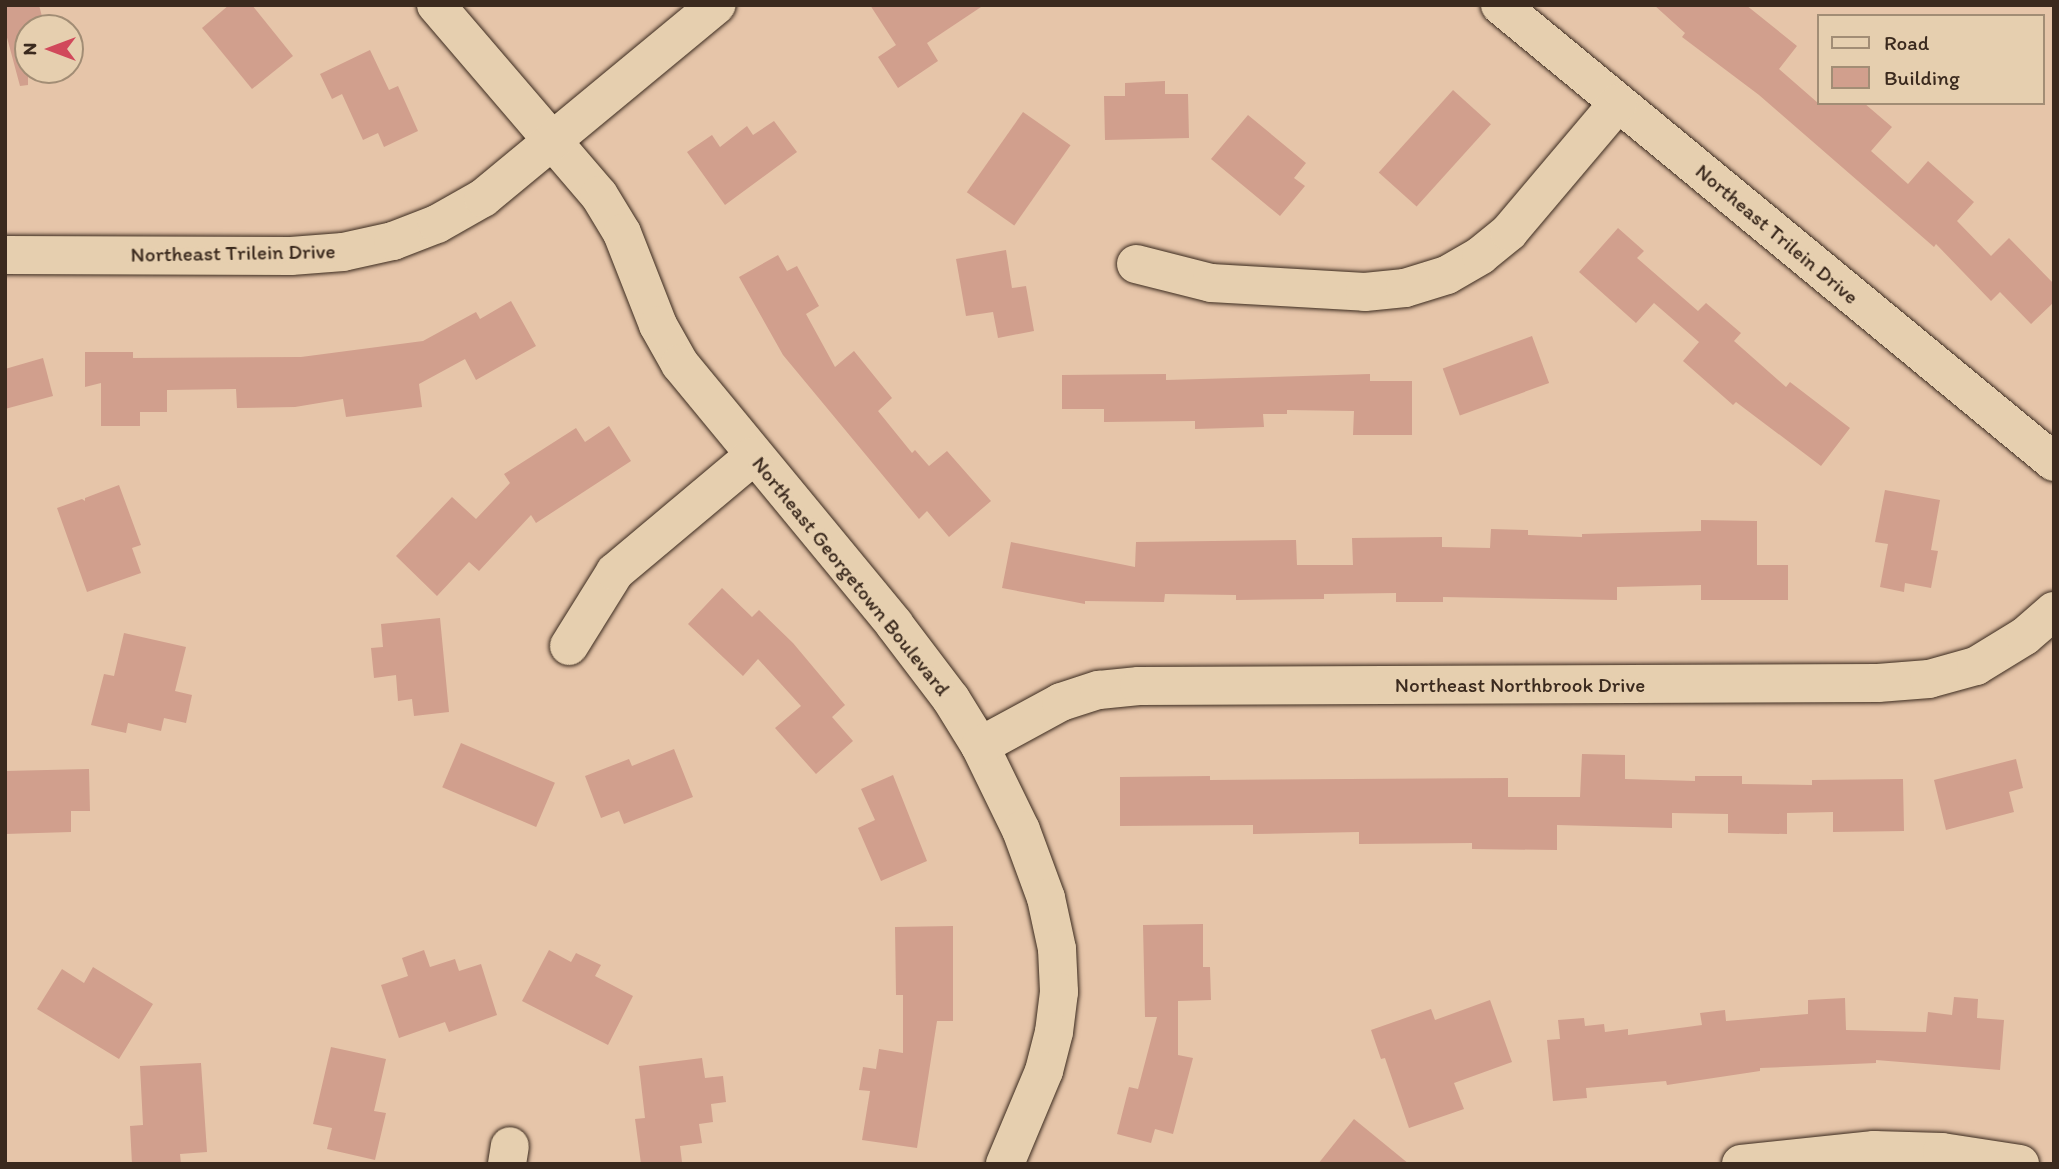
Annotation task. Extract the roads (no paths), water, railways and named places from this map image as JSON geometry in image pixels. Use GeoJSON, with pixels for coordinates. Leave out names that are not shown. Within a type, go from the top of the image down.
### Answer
{"type":"FeatureCollection","features":[{"type":"Feature","properties":{"kind":"street","name":"Northeast Georgetown Boulevard"},"geometry":{"type":"LineString","coordinates":[[436,5],[599,195],[622,233],[658,325],[680,364],[753,456],[894,624],[951,699],[980,746],[1021,830],[1046,898],[1057,949],[1059,992],[1054,1032],[1044,1071],[1005,1164]]}},
{"type":"Feature","properties":{"kind":"street","name":"Northeast Trilein Drive"},"geometry":{"type":"LineString","coordinates":[[5,255],[291,256],[343,252],[393,241],[437,224],[482,198],[716,5]]}},
{"type":"Feature","properties":{"kind":"street","name":"Northeast Trilein Drive"},"geometry":{"type":"LineString","coordinates":[[1500,5],[2054,462]]}},
{"type":"Feature","properties":{"kind":"street"},"geometry":{"type":"LineString","coordinates":[[1136,264],[1211,283],[1365,292],[1405,288],[1447,275],[1481,255],[1509,232],[1618,103]]}},
{"type":"Feature","properties":{"kind":"street"},"geometry":{"type":"LineString","coordinates":[[569,646],[614,572],[753,456]]}},
{"type":"Feature","properties":{"kind":"street","name":"Northeast Northbrook Drive"},"geometry":{"type":"LineString","coordinates":[[980,746],[1061,702],[1099,690],[1139,687],[1878,684],[1929,679],[1976,666],[2025,636],[2054,611]]}},
{"type":"Feature","properties":{"kind":"street"},"geometry":{"type":"LineString","coordinates":[[1741,1164],[1942,1153],[2020,1164]]}}]}
